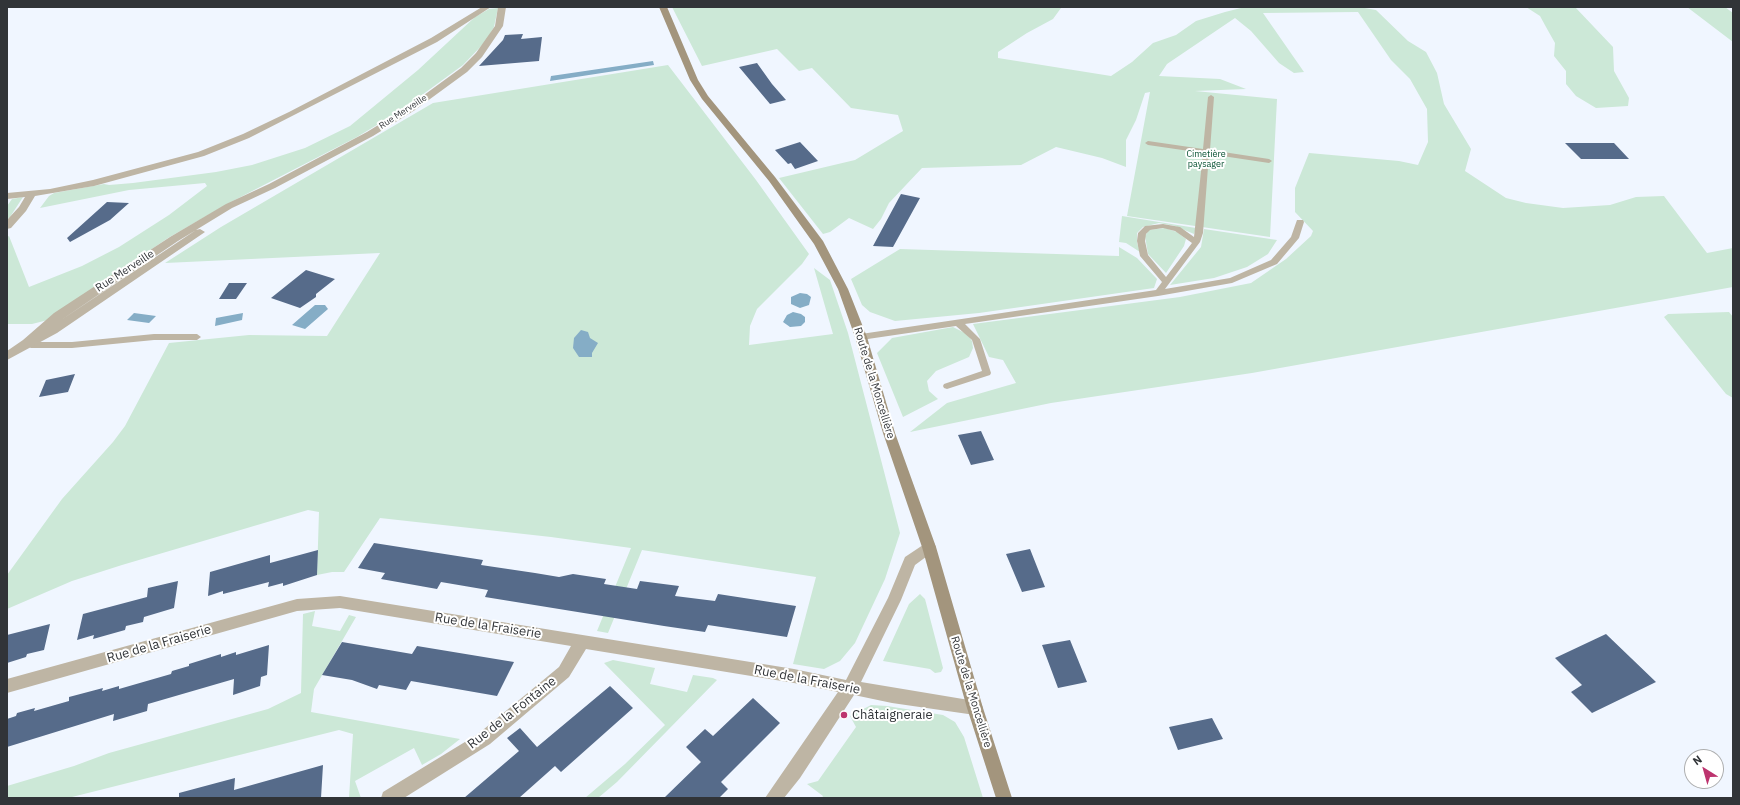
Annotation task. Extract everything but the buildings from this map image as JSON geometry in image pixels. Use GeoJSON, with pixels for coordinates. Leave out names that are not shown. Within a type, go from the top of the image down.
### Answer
{"type":"FeatureCollection","features":[{"type":"Feature","properties":{"kind":"street"},"geometry":{"type":"LineString","coordinates":[[7,196],[32,194],[94,183],[143,171],[201,154],[246,136],[403,57],[457,27],[487,7]]}},
{"type":"Feature","properties":{"kind":"street","name":"Rue Merveille"},"geometry":{"type":"LineString","coordinates":[[7,356],[26,343],[53,330],[272,186],[370,134],[412,108],[464,70],[492,40],[499,26],[502,7]]}},
{"type":"Feature","properties":{"kind":"street","name":"Route de la Moncellière"},"geometry":{"type":"LineString","coordinates":[[663,7],[687,66],[701,91],[772,179],[819,243],[843,289],[861,337],[889,433],[929,547],[975,708],[1004,798]]}},
{"type":"Feature","properties":{"kind":"street"},"geometry":{"type":"LineString","coordinates":[[7,226],[23,209],[32,194]]}},
{"type":"Feature","properties":{"kind":"street"},"geometry":{"type":"LineString","coordinates":[[773,798],[794,772],[850,688],[894,600],[910,561],[929,547]]}},
{"type":"Feature","properties":{"kind":"street","name":"Rue de la Fraiserie"},"geometry":{"type":"LineString","coordinates":[[7,686],[297,605],[340,602],[794,676],[850,688],[975,708]]}},
{"type":"Feature","properties":{"kind":"street","name":"Rue de la Fontaine"},"geometry":{"type":"LineString","coordinates":[[389,798],[484,739],[564,672],[582,641]]}},
{"type":"Feature","properties":{"kind":"lane"},"geometry":{"type":"LineString","coordinates":[[1158,293],[1196,242],[1199,233],[1211,97]]}},
{"type":"Feature","properties":{"kind":"lane"},"geometry":{"type":"LineString","coordinates":[[1148,143],[1269,161]]}},
{"type":"Feature","properties":{"kind":"lane"},"geometry":{"type":"LineString","coordinates":[[861,337],[1158,293],[1232,280],[1274,262],[1295,238],[1300,222]]}},
{"type":"Feature","properties":{"kind":"lane"},"geometry":{"type":"LineString","coordinates":[[1166,282],[1144,256],[1141,241],[1142,233],[1148,228],[1163,226],[1177,229],[1196,242]]}},
{"type":"Feature","properties":{"kind":"lane"},"geometry":{"type":"LineString","coordinates":[[947,386],[987,373],[976,339],[958,323]]}},
{"type":"Feature","properties":{"kind":"lane"},"geometry":{"type":"LineString","coordinates":[[26,343],[31,345],[72,345],[154,337],[197,337]]}},
{"type":"Feature","properties":{"kind":"green space","name":"Cimetière paysager"},"geometry":{"type":"Polygon","coordinates":[[[672,7],[1060,7],[1061,8],[1053,19],[1027,33],[998,52],[998,58],[1111,76],[1132,62],[1153,43],[1176,35],[1196,21],[1245,7],[1359,7],[1376,10],[1408,41],[1426,52],[1437,73],[1444,104],[1471,149],[1465,171],[1506,198],[1526,203],[1563,208],[1610,205],[1636,197],[1664,196],[1707,253],[1733,248],[1733,287],[1252,373],[1051,403],[910,432],[947,403],[1016,383],[1003,360],[989,357],[973,324],[1180,297],[1251,283],[1286,259],[1311,236],[1313,231],[1295,212],[1295,188],[1309,153],[1399,161],[1418,165],[1428,142],[1427,109],[1410,79],[1391,60],[1358,12],[1263,13],[1304,72],[1294,73],[1279,63],[1251,31],[1235,18],[1167,64],[1159,76],[1220,79],[1246,89],[1195,91],[1277,99],[1270,237],[1127,216],[1150,92],[1145,93],[1136,120],[1126,140],[1126,167],[1102,158],[1056,147],[1021,165],[922,168],[889,203],[881,219],[873,229],[849,218],[830,232],[823,234],[779,178],[855,160],[903,131],[898,115],[851,108],[812,68],[799,71],[777,49],[702,66],[672,7]]]}},
{"type":"Feature","properties":{"kind":"green space"},"geometry":{"type":"Polygon","coordinates":[[[1526,7],[1575,7],[1613,47],[1614,71],[1629,98],[1628,106],[1596,108],[1576,96],[1566,84],[1566,71],[1554,56],[1555,43],[1540,16],[1526,7]]]}},
{"type":"Feature","properties":{"kind":"green space"},"geometry":{"type":"Polygon","coordinates":[[[1687,7],[1725,7],[1733,13],[1733,42],[1687,7]]]}},
{"type":"Feature","properties":{"kind":"green space"},"geometry":{"type":"Polygon","coordinates":[[[498,8],[494,27],[486,41],[463,65],[400,111],[357,137],[229,203],[168,238],[48,320],[32,324],[7,324],[7,237],[9,236],[29,287],[82,266],[119,247],[169,215],[207,186],[205,183],[129,190],[40,208],[49,196],[54,193],[104,184],[133,183],[216,172],[252,165],[305,148],[350,126],[418,70],[475,17],[489,9],[498,8]]]}},
{"type":"Feature","properties":{"kind":"green space"},"geometry":{"type":"Polygon","coordinates":[[[668,65],[756,180],[809,254],[802,264],[757,309],[750,326],[749,345],[833,334],[814,268],[830,280],[848,333],[900,533],[885,579],[855,643],[840,661],[824,669],[793,664],[816,577],[642,550],[608,633],[597,631],[631,548],[551,537],[380,518],[344,572],[332,572],[317,575],[319,512],[308,510],[72,581],[7,609],[7,575],[62,499],[113,442],[125,426],[169,343],[249,335],[327,336],[380,253],[165,263],[221,227],[433,103],[668,65]]]}},
{"type":"Feature","properties":{"kind":"green space"},"geometry":{"type":"Polygon","coordinates":[[[23,197],[10,217],[7,219],[7,206],[12,199],[23,197]]]}},
{"type":"Feature","properties":{"kind":"green space"},"geometry":{"type":"Polygon","coordinates":[[[1122,216],[1196,228],[1194,234],[1175,226],[1159,223],[1143,227],[1137,233],[1137,243],[1140,252],[1126,243],[1119,242],[1122,216]]]}},
{"type":"Feature","properties":{"kind":"green space"},"geometry":{"type":"Polygon","coordinates":[[[1165,228],[1177,232],[1186,239],[1184,246],[1166,273],[1148,254],[1145,236],[1149,230],[1165,228]]]}},
{"type":"Feature","properties":{"kind":"green space"},"geometry":{"type":"Polygon","coordinates":[[[1204,229],[1277,240],[1268,254],[1247,267],[1214,278],[1170,285],[1201,247],[1204,229]]]}},
{"type":"Feature","properties":{"kind":"green space"},"geometry":{"type":"Polygon","coordinates":[[[1119,247],[1137,258],[1157,279],[1154,288],[979,313],[895,321],[870,312],[862,305],[851,279],[900,249],[1119,256],[1119,247]]]}},
{"type":"Feature","properties":{"kind":"green space"},"geometry":{"type":"Polygon","coordinates":[[[1729,312],[1733,317],[1733,398],[1726,394],[1664,317],[1668,314],[1729,312]]]}},
{"type":"Feature","properties":{"kind":"green space"},"geometry":{"type":"Polygon","coordinates":[[[953,327],[967,334],[972,341],[973,348],[969,357],[936,371],[927,381],[929,391],[938,399],[903,417],[877,353],[892,338],[953,327]]]}},
{"type":"Feature","properties":{"kind":"green space"},"geometry":{"type":"Polygon","coordinates":[[[920,594],[925,599],[943,668],[941,672],[935,673],[930,669],[883,661],[909,604],[920,594]]]}},
{"type":"Feature","properties":{"kind":"green space"},"geometry":{"type":"Polygon","coordinates":[[[315,611],[312,626],[340,631],[349,615],[356,617],[314,689],[311,712],[460,739],[441,754],[422,765],[414,748],[355,781],[361,798],[349,798],[353,734],[339,730],[68,798],[7,798],[7,786],[74,766],[109,753],[268,709],[301,693],[303,614],[315,611]]]}},
{"type":"Feature","properties":{"kind":"green space"},"geometry":{"type":"Polygon","coordinates":[[[613,660],[655,668],[650,684],[687,692],[693,675],[717,680],[617,782],[598,798],[585,798],[625,764],[665,725],[604,663],[613,660]]]}},
{"type":"Feature","properties":{"kind":"green space"},"geometry":{"type":"Polygon","coordinates":[[[871,705],[887,706],[943,715],[955,722],[964,737],[983,798],[822,798],[823,796],[807,784],[818,781],[856,727],[850,716],[871,705]]]}},
{"type":"Feature","properties":{"kind":"water"},"geometry":{"type":"Polygon","coordinates":[[[653,61],[654,65],[550,81],[551,76],[653,61]]]}},
{"type":"Feature","properties":{"kind":"water"},"geometry":{"type":"Polygon","coordinates":[[[800,293],[807,294],[811,297],[809,305],[800,308],[791,304],[791,297],[800,293]]]}},
{"type":"Feature","properties":{"kind":"water"},"geometry":{"type":"Polygon","coordinates":[[[315,305],[325,305],[328,309],[305,329],[292,325],[315,305]]]}},
{"type":"Feature","properties":{"kind":"water"},"geometry":{"type":"Polygon","coordinates":[[[793,312],[801,314],[805,317],[805,322],[801,326],[790,327],[783,322],[787,315],[793,312]]]}},
{"type":"Feature","properties":{"kind":"water"},"geometry":{"type":"Polygon","coordinates":[[[134,313],[156,316],[149,323],[127,320],[134,313]]]}},
{"type":"Feature","properties":{"kind":"water"},"geometry":{"type":"Polygon","coordinates":[[[243,313],[242,320],[215,326],[216,318],[243,313]]]}},
{"type":"Feature","properties":{"kind":"water"},"geometry":{"type":"Polygon","coordinates":[[[581,330],[588,332],[590,338],[598,343],[592,353],[592,357],[579,357],[573,348],[574,338],[581,330]]]}},
{"type":"Feature","properties":{"kind":"place","name":"Châtaigneraie"},"geometry":{"type":"Point","coordinates":[844,715]}}]}
